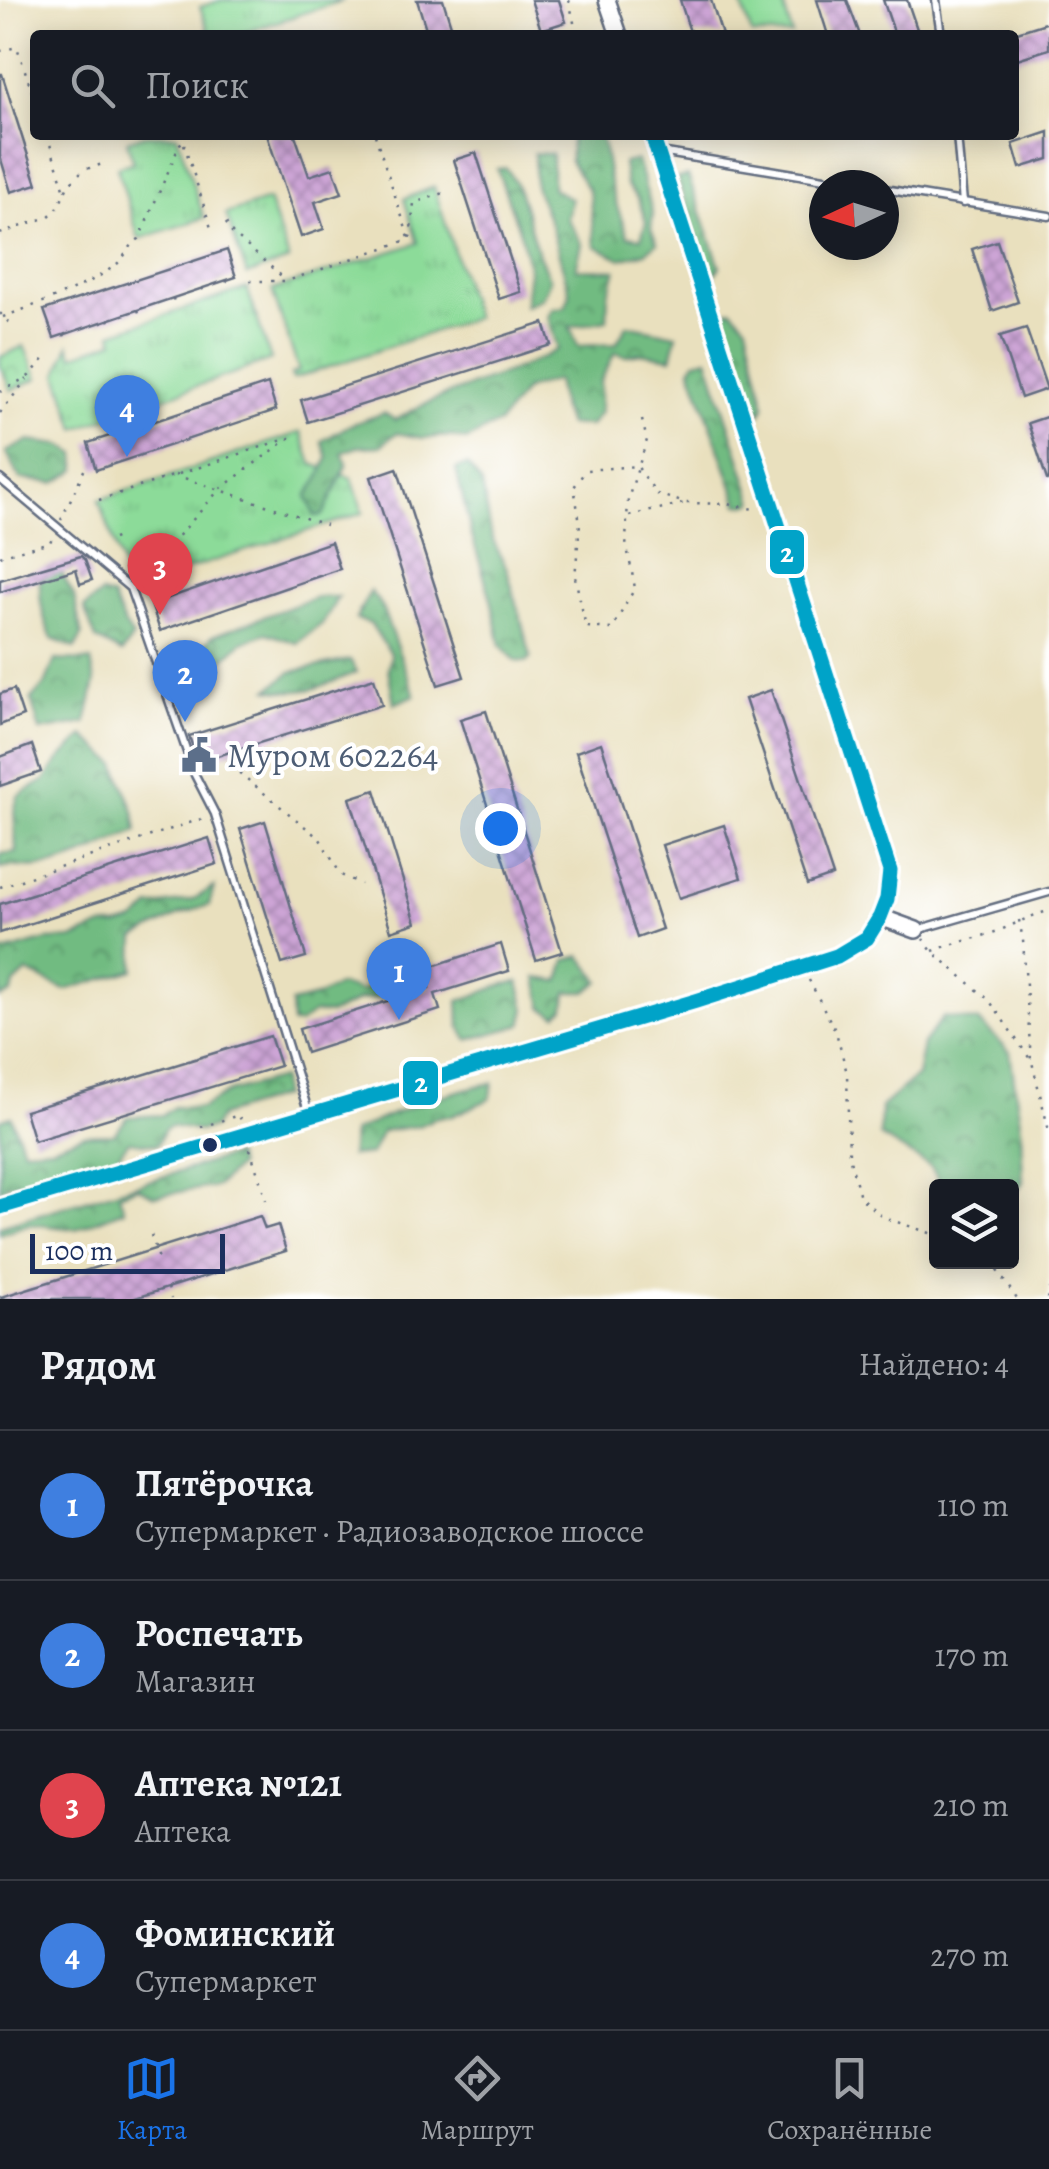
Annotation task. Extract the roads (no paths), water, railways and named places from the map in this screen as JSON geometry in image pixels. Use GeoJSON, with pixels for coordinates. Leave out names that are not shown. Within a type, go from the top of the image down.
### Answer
{"type":"FeatureCollection","features":[{"type":"Feature","properties":{"kind":"street"},"geometry":{"type":"LineString","coordinates":[[608,0],[617,30]]}},
{"type":"Feature","properties":{"kind":"street"},"geometry":{"type":"LineString","coordinates":[[0,1207],[837,956],[867,938],[880,918],[890,871],[653,140]]}},
{"type":"Feature","properties":{"kind":"street"},"geometry":{"type":"LineString","coordinates":[[880,918],[916,930]]}},
{"type":"Feature","properties":{"kind":"lane"},"geometry":{"type":"LineString","coordinates":[[936,0],[940,30]]}},
{"type":"Feature","properties":{"kind":"lane"},"geometry":{"type":"LineString","coordinates":[[957,140],[962,203]]}},
{"type":"Feature","properties":{"kind":"lane"},"geometry":{"type":"LineString","coordinates":[[657,152],[809,177]]}},
{"type":"Feature","properties":{"kind":"lane"},"geometry":{"type":"LineString","coordinates":[[899,192],[1049,216]]}},
{"type":"Feature","properties":{"kind":"lane"},"geometry":{"type":"LineString","coordinates":[[0,479],[130,588],[195,775],[215,814],[310,1115]]}},
{"type":"Feature","properties":{"kind":"lane"},"geometry":{"type":"LineString","coordinates":[[916,930],[1049,892]]}},
{"type":"Feature","properties":{"kind":"place","name":"Фоминский"},"geometry":{"type":"Point","coordinates":[127,457]}},
{"type":"Feature","properties":{"kind":"place","name":"Аптека №121"},"geometry":{"type":"Point","coordinates":[160,615]}},
{"type":"Feature","properties":{"kind":"place","name":"Роспечать"},"geometry":{"type":"Point","coordinates":[185,722]}},
{"type":"Feature","properties":{"kind":"place","name":"Муром 602264"},"geometry":{"type":"Point","coordinates":[199,755]}},
{"type":"Feature","properties":{"kind":"place","name":"Пятёрочка"},"geometry":{"type":"Point","coordinates":[399,1020]}}]}
